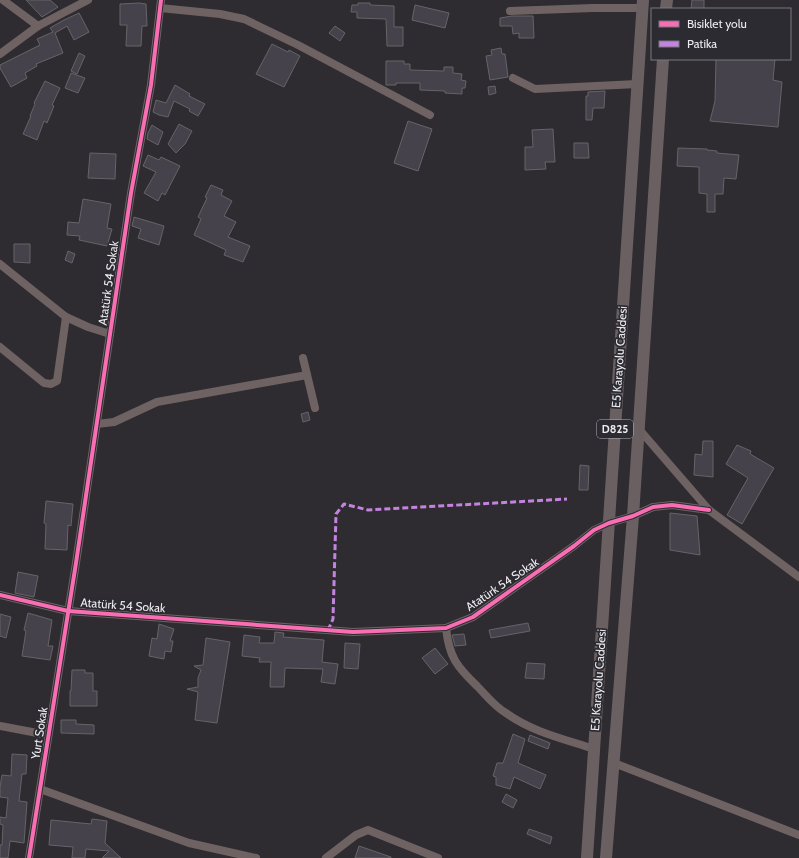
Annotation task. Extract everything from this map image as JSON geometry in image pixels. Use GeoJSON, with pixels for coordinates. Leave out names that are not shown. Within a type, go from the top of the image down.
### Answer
{"type":"FeatureCollection","features":[{"type":"Feature","properties":{"kind":"highway","name":"E5 Karayolu Caddesi"},"geometry":{"type":"LineString","coordinates":[[586,858],[643,4]]}},
{"type":"Feature","properties":{"kind":"highway","name":"E5 Karayolu Caddesi"},"geometry":{"type":"LineString","coordinates":[[606,858],[632,516],[663,60]]}},
{"type":"Feature","properties":{"kind":"street"},"geometry":{"type":"LineString","coordinates":[[2,0],[38,26]]}},
{"type":"Feature","properties":{"kind":"street"},"geometry":{"type":"LineString","coordinates":[[0,54],[38,26],[88,0]]}},
{"type":"Feature","properties":{"kind":"street"},"geometry":{"type":"LineString","coordinates":[[160,4],[244,19],[298,45],[430,115]]}},
{"type":"Feature","properties":{"kind":"street","name":"Atatürk 54 Sokak"},"geometry":{"type":"LineString","coordinates":[[160,4],[152,85],[131,193],[68,611],[353,632],[446,628],[473,617],[574,546],[594,530],[609,523],[632,516],[653,506],[672,505],[709,510]]}},
{"type":"Feature","properties":{"kind":"street"},"geometry":{"type":"LineString","coordinates":[[510,11],[593,8],[643,4]]}},
{"type":"Feature","properties":{"kind":"street"},"geometry":{"type":"LineString","coordinates":[[513,78],[535,89],[637,84]]}},
{"type":"Feature","properties":{"kind":"street"},"geometry":{"type":"LineString","coordinates":[[0,264],[66,317],[88,327],[110,334]]}},
{"type":"Feature","properties":{"kind":"street"},"geometry":{"type":"LineString","coordinates":[[0,347],[44,383],[51,384],[57,382],[66,317]]}},
{"type":"Feature","properties":{"kind":"street"},"geometry":{"type":"LineString","coordinates":[[303,358],[315,408]]}},
{"type":"Feature","properties":{"kind":"street"},"geometry":{"type":"LineString","coordinates":[[97,424],[114,422],[157,402],[308,375]]}},
{"type":"Feature","properties":{"kind":"street","name":"Atatürk 54 Sokak"},"geometry":{"type":"LineString","coordinates":[[638,428],[709,510],[799,577]]}},
{"type":"Feature","properties":{"kind":"street"},"geometry":{"type":"LineString","coordinates":[[0,595],[68,611]]}},
{"type":"Feature","properties":{"kind":"street","name":"Yurt Sokak"},"geometry":{"type":"LineString","coordinates":[[29,858],[68,611]]}},
{"type":"Feature","properties":{"kind":"street"},"geometry":{"type":"LineString","coordinates":[[446,628],[450,650],[458,666],[495,705],[516,720],[535,730],[594,749]]}},
{"type":"Feature","properties":{"kind":"street"},"geometry":{"type":"LineString","coordinates":[[0,726],[48,735]]}},
{"type":"Feature","properties":{"kind":"street"},"geometry":{"type":"LineString","coordinates":[[614,763],[799,835]]}},
{"type":"Feature","properties":{"kind":"street"},"geometry":{"type":"LineString","coordinates":[[40,788],[189,843],[256,858]]}},
{"type":"Feature","properties":{"kind":"street"},"geometry":{"type":"LineString","coordinates":[[326,858],[356,834],[368,830],[438,858]]}},
{"type":"Feature","properties":{"kind":"building"},"geometry":{"type":"Polygon","coordinates":[[[26,0],[50,0],[58,7],[42,17],[26,0]]]}},
{"type":"Feature","properties":{"kind":"building"},"geometry":{"type":"Polygon","coordinates":[[[692,0],[704,0],[704,8],[691,8],[692,0]]]}},
{"type":"Feature","properties":{"kind":"building"},"geometry":{"type":"Polygon","coordinates":[[[358,3],[394,6],[394,27],[403,27],[403,46],[387,46],[386,19],[357,18],[357,12],[351,12],[352,5],[358,5],[358,3]]]}},
{"type":"Feature","properties":{"kind":"building"},"geometry":{"type":"Polygon","coordinates":[[[120,4],[146,4],[147,26],[142,26],[141,46],[126,46],[127,25],[120,25],[120,4]]]}},
{"type":"Feature","properties":{"kind":"building"},"geometry":{"type":"Polygon","coordinates":[[[415,5],[449,13],[445,28],[412,20],[415,5]]]}},
{"type":"Feature","properties":{"kind":"building"},"geometry":{"type":"Polygon","coordinates":[[[79,13],[89,32],[74,40],[67,26],[55,33],[63,53],[36,64],[37,66],[25,73],[27,78],[11,87],[0,68],[0,65],[40,45],[37,39],[53,32],[50,28],[79,13]]]}},
{"type":"Feature","properties":{"kind":"building"},"geometry":{"type":"Polygon","coordinates":[[[512,16],[533,16],[534,38],[519,38],[519,33],[513,34],[512,26],[500,26],[500,18],[512,16]]]}},
{"type":"Feature","properties":{"kind":"building"},"geometry":{"type":"Polygon","coordinates":[[[335,26],[345,33],[340,41],[329,33],[335,26]]]}},
{"type":"Feature","properties":{"kind":"building"},"geometry":{"type":"Polygon","coordinates":[[[272,44],[300,56],[284,87],[256,74],[272,44]]]}},
{"type":"Feature","properties":{"kind":"building"},"geometry":{"type":"Polygon","coordinates":[[[501,48],[502,54],[505,54],[508,77],[490,80],[486,56],[492,55],[491,50],[501,48]]]}},
{"type":"Feature","properties":{"kind":"building"},"geometry":{"type":"Polygon","coordinates":[[[79,53],[85,56],[77,74],[71,71],[79,53]]]}},
{"type":"Feature","properties":{"kind":"building"},"geometry":{"type":"Polygon","coordinates":[[[716,60],[775,60],[773,80],[782,82],[778,127],[710,121],[715,101],[716,60]]]}},
{"type":"Feature","properties":{"kind":"building"},"geometry":{"type":"Polygon","coordinates":[[[386,61],[404,61],[404,64],[410,64],[410,70],[444,71],[444,67],[453,67],[453,73],[462,74],[461,80],[466,81],[465,88],[462,88],[462,94],[445,93],[445,91],[420,90],[420,83],[396,83],[396,85],[386,85],[386,61]]]}},
{"type":"Feature","properties":{"kind":"building"},"geometry":{"type":"Polygon","coordinates":[[[71,73],[85,78],[78,93],[65,88],[71,73]]]}},
{"type":"Feature","properties":{"kind":"building"},"geometry":{"type":"Polygon","coordinates":[[[45,81],[60,88],[52,105],[54,106],[47,123],[44,121],[37,140],[23,134],[31,116],[34,103],[45,81]]]}},
{"type":"Feature","properties":{"kind":"building"},"geometry":{"type":"Polygon","coordinates":[[[175,85],[190,94],[189,96],[205,104],[198,116],[189,111],[190,109],[174,101],[168,117],[153,112],[156,100],[166,103],[175,85]]]}},
{"type":"Feature","properties":{"kind":"building"},"geometry":{"type":"Polygon","coordinates":[[[495,86],[496,93],[489,95],[488,87],[495,86]]]}},
{"type":"Feature","properties":{"kind":"building"},"geometry":{"type":"Polygon","coordinates":[[[605,91],[604,108],[593,108],[592,120],[586,120],[586,96],[588,96],[588,92],[605,91]]]}},
{"type":"Feature","properties":{"kind":"building"},"geometry":{"type":"Polygon","coordinates":[[[408,121],[432,129],[418,171],[394,163],[408,121]]]}},
{"type":"Feature","properties":{"kind":"building"},"geometry":{"type":"Polygon","coordinates":[[[179,124],[192,131],[185,144],[176,153],[168,144],[179,124]]]}},
{"type":"Feature","properties":{"kind":"building"},"geometry":{"type":"Polygon","coordinates":[[[152,125],[163,132],[158,145],[147,139],[152,125]]]}},
{"type":"Feature","properties":{"kind":"building"},"geometry":{"type":"Polygon","coordinates":[[[553,129],[555,162],[545,162],[546,169],[525,170],[525,147],[533,147],[532,130],[553,129]]]}},
{"type":"Feature","properties":{"kind":"building"},"geometry":{"type":"Polygon","coordinates":[[[574,143],[588,143],[589,158],[574,158],[574,143]]]}},
{"type":"Feature","properties":{"kind":"building"},"geometry":{"type":"Polygon","coordinates":[[[678,148],[707,149],[717,151],[717,153],[739,155],[736,179],[724,178],[723,194],[715,194],[715,212],[707,212],[707,194],[699,193],[699,167],[677,166],[678,148]]]}},
{"type":"Feature","properties":{"kind":"building"},"geometry":{"type":"Polygon","coordinates":[[[90,153],[116,154],[115,179],[88,178],[90,153]]]}},
{"type":"Feature","properties":{"kind":"building"},"geometry":{"type":"Polygon","coordinates":[[[148,155],[159,160],[161,157],[180,166],[165,195],[162,193],[158,201],[144,193],[156,172],[143,166],[148,155]]]}},
{"type":"Feature","properties":{"kind":"building"},"geometry":{"type":"Polygon","coordinates":[[[211,185],[223,190],[221,195],[232,201],[224,216],[236,222],[228,237],[250,246],[243,262],[224,255],[226,250],[194,235],[201,219],[198,217],[211,185]]]}},
{"type":"Feature","properties":{"kind":"building"},"geometry":{"type":"Polygon","coordinates":[[[83,199],[111,204],[107,228],[112,229],[107,246],[79,240],[80,236],[67,235],[68,222],[79,223],[83,199]]]}},
{"type":"Feature","properties":{"kind":"building"},"geometry":{"type":"Polygon","coordinates":[[[134,217],[164,226],[159,245],[138,238],[141,229],[132,226],[134,217]]]}},
{"type":"Feature","properties":{"kind":"building"},"geometry":{"type":"Polygon","coordinates":[[[14,244],[30,244],[30,263],[14,262],[14,244]]]}},
{"type":"Feature","properties":{"kind":"building"},"geometry":{"type":"Polygon","coordinates":[[[68,251],[75,254],[72,263],[65,260],[68,251]]]}},
{"type":"Feature","properties":{"kind":"building"},"geometry":{"type":"Polygon","coordinates":[[[308,412],[310,420],[303,422],[301,414],[308,412]]]}},
{"type":"Feature","properties":{"kind":"building"},"geometry":{"type":"Polygon","coordinates":[[[601,424],[608,424],[607,436],[600,435],[601,424]]]}},
{"type":"Feature","properties":{"kind":"building"},"geometry":{"type":"Polygon","coordinates":[[[703,441],[713,441],[713,477],[694,475],[695,454],[702,455],[703,441]]]}},
{"type":"Feature","properties":{"kind":"building"},"geometry":{"type":"Polygon","coordinates":[[[737,445],[751,451],[750,454],[774,468],[742,524],[727,515],[748,478],[726,464],[737,445]]]}},
{"type":"Feature","properties":{"kind":"building"},"geometry":{"type":"Polygon","coordinates":[[[580,465],[589,466],[588,490],[579,490],[580,465]]]}},
{"type":"Feature","properties":{"kind":"building"},"geometry":{"type":"Polygon","coordinates":[[[46,501],[73,504],[71,526],[68,525],[67,550],[45,549],[46,524],[44,523],[46,501]]]}},
{"type":"Feature","properties":{"kind":"building"},"geometry":{"type":"Polygon","coordinates":[[[670,513],[697,516],[700,555],[670,550],[670,513]]]}},
{"type":"Feature","properties":{"kind":"building"},"geometry":{"type":"Polygon","coordinates":[[[18,572],[38,576],[34,597],[15,593],[18,572]]]}},
{"type":"Feature","properties":{"kind":"building"},"geometry":{"type":"Polygon","coordinates":[[[28,613],[52,620],[48,646],[53,646],[50,660],[22,656],[26,631],[24,630],[28,613]]]}},
{"type":"Feature","properties":{"kind":"building"},"geometry":{"type":"Polygon","coordinates":[[[0,614],[11,617],[6,638],[0,636],[0,614]]]}},
{"type":"Feature","properties":{"kind":"building"},"geometry":{"type":"Polygon","coordinates":[[[528,623],[530,631],[491,638],[489,630],[528,623]]]}},
{"type":"Feature","properties":{"kind":"building"},"geometry":{"type":"Polygon","coordinates":[[[159,624],[174,629],[170,641],[173,641],[171,652],[165,651],[164,659],[149,656],[152,638],[157,639],[159,624]]]}},
{"type":"Feature","properties":{"kind":"building"},"geometry":{"type":"Polygon","coordinates":[[[275,632],[284,633],[283,637],[324,640],[322,662],[338,664],[335,684],[321,682],[323,669],[285,668],[284,687],[270,687],[271,662],[259,662],[260,658],[242,656],[244,635],[260,637],[259,643],[274,643],[275,632]]]}},
{"type":"Feature","properties":{"kind":"building"},"geometry":{"type":"Polygon","coordinates":[[[464,634],[466,645],[455,646],[452,635],[464,634]]]}},
{"type":"Feature","properties":{"kind":"building"},"geometry":{"type":"Polygon","coordinates":[[[206,638],[230,642],[217,723],[195,720],[198,692],[187,689],[198,687],[198,678],[201,670],[194,666],[203,665],[206,638]]]}},
{"type":"Feature","properties":{"kind":"building"},"geometry":{"type":"Polygon","coordinates":[[[345,643],[360,644],[358,669],[344,668],[345,643]]]}},
{"type":"Feature","properties":{"kind":"building"},"geometry":{"type":"Polygon","coordinates":[[[435,648],[448,664],[435,674],[422,658],[435,648]]]}},
{"type":"Feature","properties":{"kind":"building"},"geometry":{"type":"Polygon","coordinates":[[[527,663],[545,664],[544,679],[525,678],[527,663]]]}},
{"type":"Feature","properties":{"kind":"building"},"geometry":{"type":"Polygon","coordinates":[[[72,670],[85,670],[85,673],[93,673],[93,691],[97,691],[97,706],[70,706],[72,670]]]}},
{"type":"Feature","properties":{"kind":"building"},"geometry":{"type":"Polygon","coordinates":[[[61,720],[76,720],[76,724],[94,725],[94,734],[61,733],[61,720]]]}},
{"type":"Feature","properties":{"kind":"building"},"geometry":{"type":"Polygon","coordinates":[[[513,734],[525,739],[518,763],[546,775],[540,789],[514,777],[510,789],[496,785],[496,777],[493,776],[497,763],[503,763],[513,734]]]}},
{"type":"Feature","properties":{"kind":"building"},"geometry":{"type":"Polygon","coordinates":[[[530,735],[550,743],[548,749],[528,741],[530,735]]]}},
{"type":"Feature","properties":{"kind":"building"},"geometry":{"type":"Polygon","coordinates":[[[12,754],[27,755],[26,774],[22,774],[19,801],[27,802],[24,843],[10,841],[8,858],[0,858],[3,825],[0,824],[0,817],[6,818],[8,798],[0,797],[0,787],[2,775],[11,776],[12,754]]]}},
{"type":"Feature","properties":{"kind":"building"},"geometry":{"type":"Polygon","coordinates":[[[506,794],[517,800],[513,808],[502,802],[506,794]]]}},
{"type":"Feature","properties":{"kind":"building"},"geometry":{"type":"Polygon","coordinates":[[[92,819],[107,821],[105,843],[121,858],[102,858],[109,851],[86,849],[85,858],[72,858],[73,847],[49,845],[51,820],[91,824],[92,819]]]}},
{"type":"Feature","properties":{"kind":"building"},"geometry":{"type":"Polygon","coordinates":[[[529,829],[552,837],[550,844],[527,834],[529,829]]]}},
{"type":"Feature","properties":{"kind":"building"},"geometry":{"type":"Polygon","coordinates":[[[359,846],[391,857],[391,858],[355,858],[359,846]]]}},
{"type":"Feature","properties":{"kind":"marked path"},"geometry":{"type":"LineString","coordinates":[[328,630],[333,619],[336,514],[344,504],[368,510],[567,499]]}},
{"type":"Feature","properties":{"kind":"cycle path"},"geometry":{"type":"LineString","coordinates":[[29,858],[76,563],[131,193],[151,85],[161,0]]}},
{"type":"Feature","properties":{"kind":"cycle path"},"geometry":{"type":"LineString","coordinates":[[0,595],[68,611],[353,632],[446,628],[473,617],[574,546],[594,530],[609,523],[633,516],[653,507],[672,505],[709,510]]}}]}
